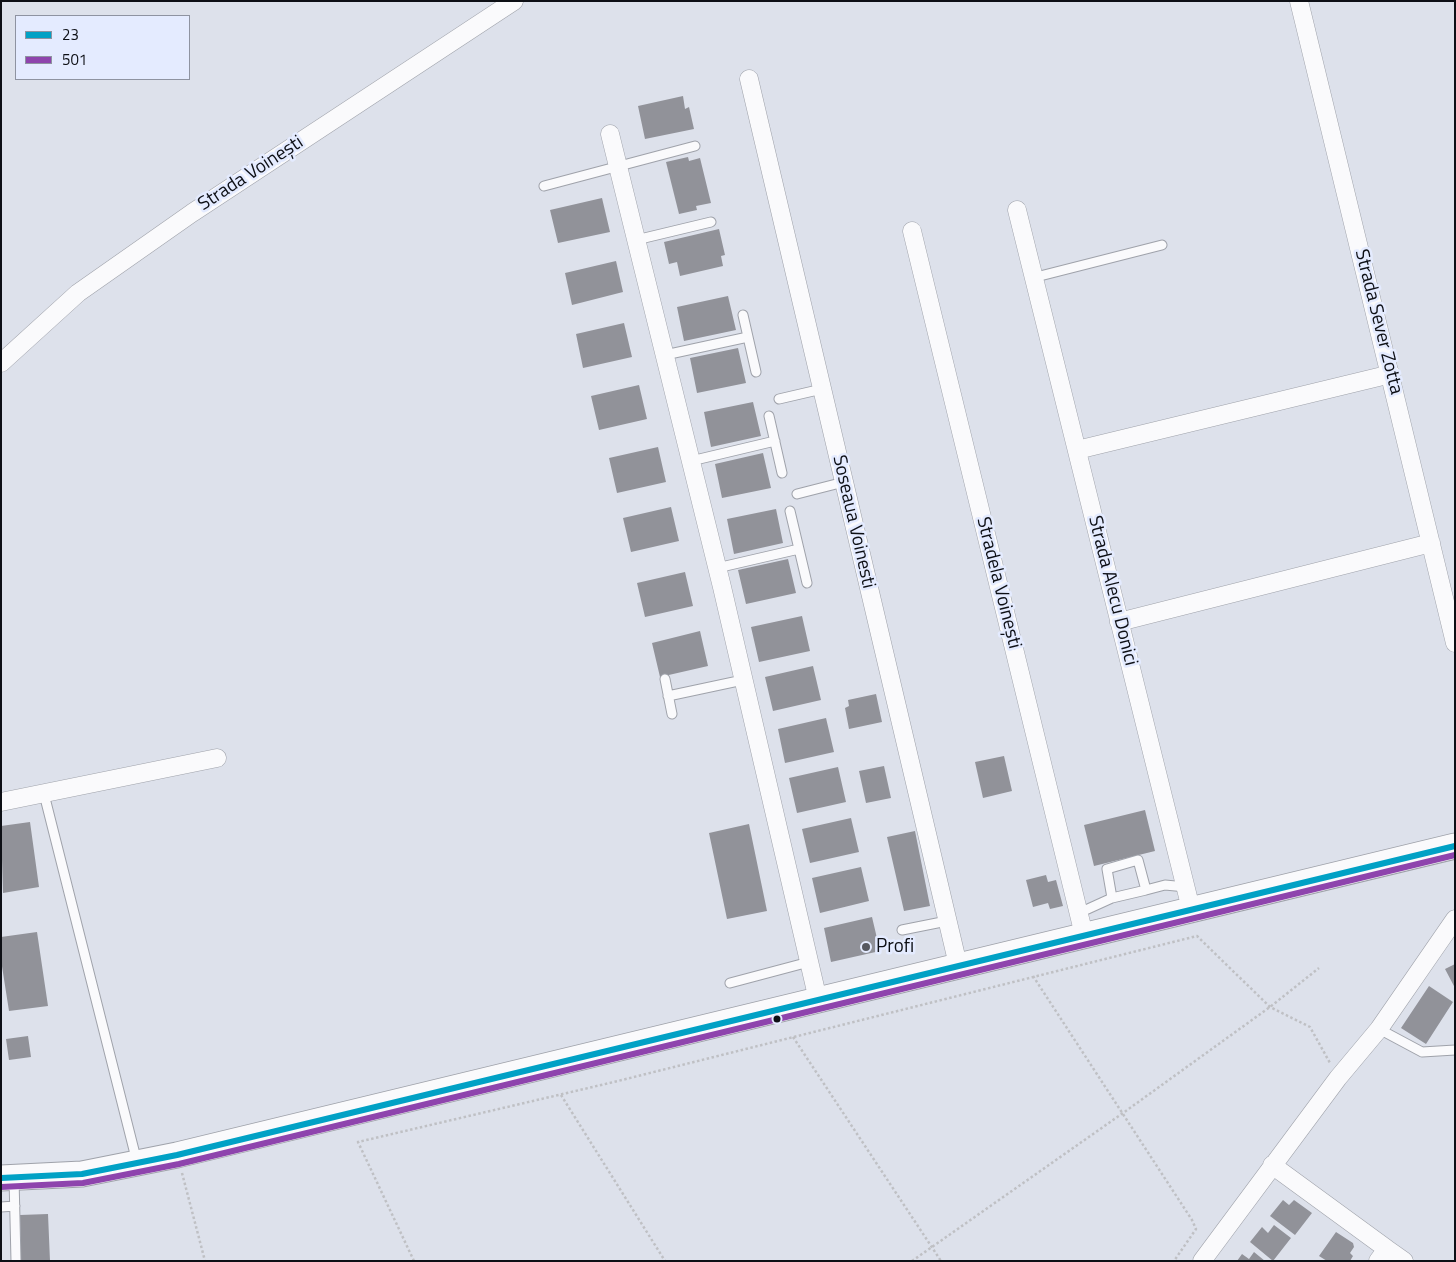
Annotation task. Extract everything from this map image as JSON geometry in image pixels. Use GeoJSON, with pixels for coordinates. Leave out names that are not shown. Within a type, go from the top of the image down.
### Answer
{"type":"FeatureCollection","features":[{"type":"Feature","properties":{"kind":"main road"},"geometry":{"type":"LineString","coordinates":[[4,1178],[82,1174],[177,1155],[958,965],[1081,924],[1188,898],[1455,846]]}},
{"type":"Feature","properties":{"kind":"street","name":"Strada Voinești"},"geometry":{"type":"LineString","coordinates":[[1,363],[78,293],[192,213],[514,1]]}},
{"type":"Feature","properties":{"kind":"street","name":"Strada Sever Zotta"},"geometry":{"type":"LineString","coordinates":[[1299,1],[1455,643]]}},
{"type":"Feature","properties":{"kind":"street","name":"Soseaua Voinesti"},"geometry":{"type":"LineString","coordinates":[[749,79],[958,965]]}},
{"type":"Feature","properties":{"kind":"street"},"geometry":{"type":"LineString","coordinates":[[610,134],[717,568],[818,1000]]}},
{"type":"Feature","properties":{"kind":"street","name":"Strada Alecu Donici"},"geometry":{"type":"LineString","coordinates":[[1017,210],[1035,275],[1188,898]]}},
{"type":"Feature","properties":{"kind":"street","name":"Stradela Voinești"},"geometry":{"type":"LineString","coordinates":[[912,231],[1081,924]]}},
{"type":"Feature","properties":{"kind":"street"},"geometry":{"type":"LineString","coordinates":[[1077,450],[1391,374]]}},
{"type":"Feature","properties":{"kind":"street"},"geometry":{"type":"LineString","coordinates":[[1119,622],[1430,543]]}},
{"type":"Feature","properties":{"kind":"street"},"geometry":{"type":"LineString","coordinates":[[1,802],[217,758]]}},
{"type":"Feature","properties":{"kind":"street"},"geometry":{"type":"LineString","coordinates":[[1202,1261],[1338,1078],[1380,1029],[1455,920]]}},
{"type":"Feature","properties":{"kind":"street"},"geometry":{"type":"LineString","coordinates":[[1272,1165],[1383,1255],[1404,1261]]}},
{"type":"Feature","properties":{"kind":"lane"},"geometry":{"type":"LineString","coordinates":[[544,186],[695,146]]}},
{"type":"Feature","properties":{"kind":"lane"},"geometry":{"type":"LineString","coordinates":[[636,240],[711,222]]}},
{"type":"Feature","properties":{"kind":"lane"},"geometry":{"type":"LineString","coordinates":[[1035,275],[1162,245]]}},
{"type":"Feature","properties":{"kind":"lane"},"geometry":{"type":"LineString","coordinates":[[742,315],[756,372]]}},
{"type":"Feature","properties":{"kind":"lane"},"geometry":{"type":"LineString","coordinates":[[665,355],[748,337]]}},
{"type":"Feature","properties":{"kind":"lane"},"geometry":{"type":"LineString","coordinates":[[779,399],[822,389]]}},
{"type":"Feature","properties":{"kind":"lane"},"geometry":{"type":"LineString","coordinates":[[769,416],[782,473]]}},
{"type":"Feature","properties":{"kind":"lane"},"geometry":{"type":"LineString","coordinates":[[691,461],[775,442]]}},
{"type":"Feature","properties":{"kind":"lane"},"geometry":{"type":"LineString","coordinates":[[797,494],[844,482]]}},
{"type":"Feature","properties":{"kind":"lane"},"geometry":{"type":"LineString","coordinates":[[790,511],[807,583]]}},
{"type":"Feature","properties":{"kind":"lane"},"geometry":{"type":"LineString","coordinates":[[717,568],[799,549]]}},
{"type":"Feature","properties":{"kind":"lane"},"geometry":{"type":"LineString","coordinates":[[665,679],[672,714]]}},
{"type":"Feature","properties":{"kind":"lane"},"geometry":{"type":"LineString","coordinates":[[668,696],[743,680]]}},
{"type":"Feature","properties":{"kind":"lane"},"geometry":{"type":"LineString","coordinates":[[44,794],[137,1164]]}},
{"type":"Feature","properties":{"kind":"lane"},"geometry":{"type":"LineString","coordinates":[[1112,898],[1107,869],[1138,860],[1146,890]]}},
{"type":"Feature","properties":{"kind":"lane"},"geometry":{"type":"LineString","coordinates":[[1081,924],[1112,898],[1165,885],[1188,898]]}},
{"type":"Feature","properties":{"kind":"lane"},"geometry":{"type":"LineString","coordinates":[[902,930],[947,920]]}},
{"type":"Feature","properties":{"kind":"lane"},"geometry":{"type":"LineString","coordinates":[[730,983],[809,962]]}},
{"type":"Feature","properties":{"kind":"lane"},"geometry":{"type":"LineString","coordinates":[[1380,1029],[1422,1052],[1455,1050]]}},
{"type":"Feature","properties":{"kind":"lane"},"geometry":{"type":"LineString","coordinates":[[4,1178],[15,1206],[16,1261]]}},
{"type":"Feature","properties":{"kind":"lane"},"geometry":{"type":"LineString","coordinates":[[1,1207],[15,1206]]}},
{"type":"Feature","properties":{"kind":"path"},"geometry":{"type":"LineString","coordinates":[[414,1261],[358,1142],[562,1095],[1197,936],[1270,1007],[1310,1027],[1338,1078]]}},
{"type":"Feature","properties":{"kind":"path"},"geometry":{"type":"LineString","coordinates":[[912,1261],[1124,1113],[1270,1007],[1319,968]]}},
{"type":"Feature","properties":{"kind":"path"},"geometry":{"type":"LineString","coordinates":[[1033,976],[1124,1113],[1196,1229],[1174,1261]]}},
{"type":"Feature","properties":{"kind":"path"},"geometry":{"type":"LineString","coordinates":[[793,1037],[941,1261]]}},
{"type":"Feature","properties":{"kind":"path"},"geometry":{"type":"LineString","coordinates":[[562,1095],[665,1261]]}},
{"type":"Feature","properties":{"kind":"path"},"geometry":{"type":"LineString","coordinates":[[177,1155],[205,1261]]}},
{"type":"Feature","properties":{"kind":"building"},"geometry":{"type":"Polygon","coordinates":[[[683,96],[685,109],[689,107],[694,129],[645,139],[638,106],[683,96]]]}},
{"type":"Feature","properties":{"kind":"building"},"geometry":{"type":"Polygon","coordinates":[[[688,157],[689,161],[700,158],[711,203],[696,206],[697,210],[679,214],[666,162],[688,157]]]}},
{"type":"Feature","properties":{"kind":"building"},"geometry":{"type":"Polygon","coordinates":[[[602,198],[610,232],[558,243],[550,210],[602,198]]]}},
{"type":"Feature","properties":{"kind":"building"},"geometry":{"type":"Polygon","coordinates":[[[719,229],[725,255],[721,256],[723,266],[680,276],[677,262],[669,264],[664,242],[719,229]]]}},
{"type":"Feature","properties":{"kind":"building"},"geometry":{"type":"Polygon","coordinates":[[[616,261],[623,292],[572,305],[565,273],[616,261]]]}},
{"type":"Feature","properties":{"kind":"building"},"geometry":{"type":"Polygon","coordinates":[[[728,296],[736,330],[684,341],[677,307],[728,296]]]}},
{"type":"Feature","properties":{"kind":"building"},"geometry":{"type":"Polygon","coordinates":[[[624,323],[632,357],[583,368],[576,334],[624,323]]]}},
{"type":"Feature","properties":{"kind":"building"},"geometry":{"type":"Polygon","coordinates":[[[738,348],[746,383],[697,393],[690,358],[738,348]]]}},
{"type":"Feature","properties":{"kind":"building"},"geometry":{"type":"Polygon","coordinates":[[[639,385],[647,419],[599,430],[591,396],[639,385]]]}},
{"type":"Feature","properties":{"kind":"building"},"geometry":{"type":"Polygon","coordinates":[[[753,402],[761,436],[711,447],[704,412],[753,402]]]}},
{"type":"Feature","properties":{"kind":"building"},"geometry":{"type":"Polygon","coordinates":[[[658,447],[666,482],[617,493],[609,458],[658,447]]]}},
{"type":"Feature","properties":{"kind":"building"},"geometry":{"type":"Polygon","coordinates":[[[763,453],[771,488],[722,498],[715,464],[763,453]]]}},
{"type":"Feature","properties":{"kind":"building"},"geometry":{"type":"Polygon","coordinates":[[[671,507],[679,541],[631,552],[623,518],[671,507]]]}},
{"type":"Feature","properties":{"kind":"building"},"geometry":{"type":"Polygon","coordinates":[[[776,509],[783,543],[734,554],[727,519],[776,509]]]}},
{"type":"Feature","properties":{"kind":"building"},"geometry":{"type":"Polygon","coordinates":[[[788,559],[796,593],[746,604],[738,570],[788,559]]]}},
{"type":"Feature","properties":{"kind":"building"},"geometry":{"type":"Polygon","coordinates":[[[685,572],[693,606],[645,617],[637,583],[685,572]]]}},
{"type":"Feature","properties":{"kind":"building"},"geometry":{"type":"Polygon","coordinates":[[[802,616],[810,651],[759,662],[751,627],[802,616]]]}},
{"type":"Feature","properties":{"kind":"building"},"geometry":{"type":"Polygon","coordinates":[[[700,631],[708,666],[660,677],[652,643],[700,631]]]}},
{"type":"Feature","properties":{"kind":"building"},"geometry":{"type":"Polygon","coordinates":[[[813,666],[821,700],[773,711],[765,677],[813,666]]]}},
{"type":"Feature","properties":{"kind":"building"},"geometry":{"type":"Polygon","coordinates":[[[876,694],[882,722],[849,729],[845,708],[849,706],[848,700],[876,694]]]}},
{"type":"Feature","properties":{"kind":"building"},"geometry":{"type":"Polygon","coordinates":[[[826,718],[834,752],[785,763],[778,729],[826,718]]]}},
{"type":"Feature","properties":{"kind":"building"},"geometry":{"type":"Polygon","coordinates":[[[1004,756],[1012,791],[983,798],[975,762],[1004,756]]]}},
{"type":"Feature","properties":{"kind":"building"},"geometry":{"type":"Polygon","coordinates":[[[884,766],[891,798],[866,803],[859,771],[884,766]]]}},
{"type":"Feature","properties":{"kind":"building"},"geometry":{"type":"Polygon","coordinates":[[[838,767],[846,802],[797,813],[789,778],[838,767]]]}},
{"type":"Feature","properties":{"kind":"building"},"geometry":{"type":"Polygon","coordinates":[[[1145,810],[1155,851],[1094,866],[1084,825],[1145,810]]]}},
{"type":"Feature","properties":{"kind":"building"},"geometry":{"type":"Polygon","coordinates":[[[851,818],[859,852],[810,863],[802,829],[851,818]]]}},
{"type":"Feature","properties":{"kind":"building"},"geometry":{"type":"Polygon","coordinates":[[[30,822],[39,887],[3,893],[1,826],[30,822]]]}},
{"type":"Feature","properties":{"kind":"building"},"geometry":{"type":"Polygon","coordinates":[[[749,824],[767,911],[727,919],[709,833],[749,824]]]}},
{"type":"Feature","properties":{"kind":"building"},"geometry":{"type":"Polygon","coordinates":[[[915,831],[930,906],[904,911],[887,837],[915,831]]]}},
{"type":"Feature","properties":{"kind":"building"},"geometry":{"type":"Polygon","coordinates":[[[861,867],[869,901],[820,913],[812,878],[861,867]]]}},
{"type":"Feature","properties":{"kind":"building"},"geometry":{"type":"Polygon","coordinates":[[[1046,875],[1048,882],[1056,880],[1063,906],[1050,909],[1048,903],[1033,907],[1026,880],[1046,875]]]}},
{"type":"Feature","properties":{"kind":"building"},"geometry":{"type":"Polygon","coordinates":[[[872,917],[880,951],[831,962],[824,928],[872,917]]]}},
{"type":"Feature","properties":{"kind":"building"},"geometry":{"type":"Polygon","coordinates":[[[37,932],[48,1006],[9,1011],[1,960],[1,937],[37,932]]]}},
{"type":"Feature","properties":{"kind":"building"},"geometry":{"type":"Polygon","coordinates":[[[1455,964],[1455,988],[1445,969],[1455,964]]]}},
{"type":"Feature","properties":{"kind":"building"},"geometry":{"type":"Polygon","coordinates":[[[1429,986],[1453,1002],[1426,1044],[1401,1028],[1429,986]]]}},
{"type":"Feature","properties":{"kind":"building"},"geometry":{"type":"Polygon","coordinates":[[[28,1036],[31,1057],[9,1060],[6,1039],[28,1036]]]}},
{"type":"Feature","properties":{"kind":"building"},"geometry":{"type":"Polygon","coordinates":[[[1283,1200],[1289,1205],[1294,1200],[1312,1213],[1295,1235],[1270,1216],[1283,1200]]]}},
{"type":"Feature","properties":{"kind":"building"},"geometry":{"type":"Polygon","coordinates":[[[48,1214],[50,1261],[21,1261],[20,1215],[48,1214]]]}},
{"type":"Feature","properties":{"kind":"building"},"geometry":{"type":"Polygon","coordinates":[[[1274,1225],[1291,1238],[1273,1261],[1250,1242],[1262,1227],[1268,1233],[1274,1225]]]}},
{"type":"Feature","properties":{"kind":"building"},"geometry":{"type":"Polygon","coordinates":[[[1336,1232],[1353,1243],[1354,1247],[1350,1253],[1353,1256],[1350,1261],[1327,1261],[1319,1256],[1336,1232]]]}},
{"type":"Feature","properties":{"kind":"building"},"geometry":{"type":"Polygon","coordinates":[[[1254,1252],[1265,1261],[1237,1261],[1242,1254],[1249,1259],[1254,1252]]]}},
{"type":"Feature","properties":{"kind":"transit line","name":"23"},"geometry":{"type":"LineString","coordinates":[[1,1178],[82,1174],[177,1155],[1455,846]]}},
{"type":"Feature","properties":{"kind":"transit line","name":"501"},"geometry":{"type":"LineString","coordinates":[[1,1187],[83,1183],[179,1164],[1455,855]]}},
{"type":"Feature","properties":{"kind":"place","name":"Profi"},"geometry":{"type":"Point","coordinates":[866,947]}}]}
